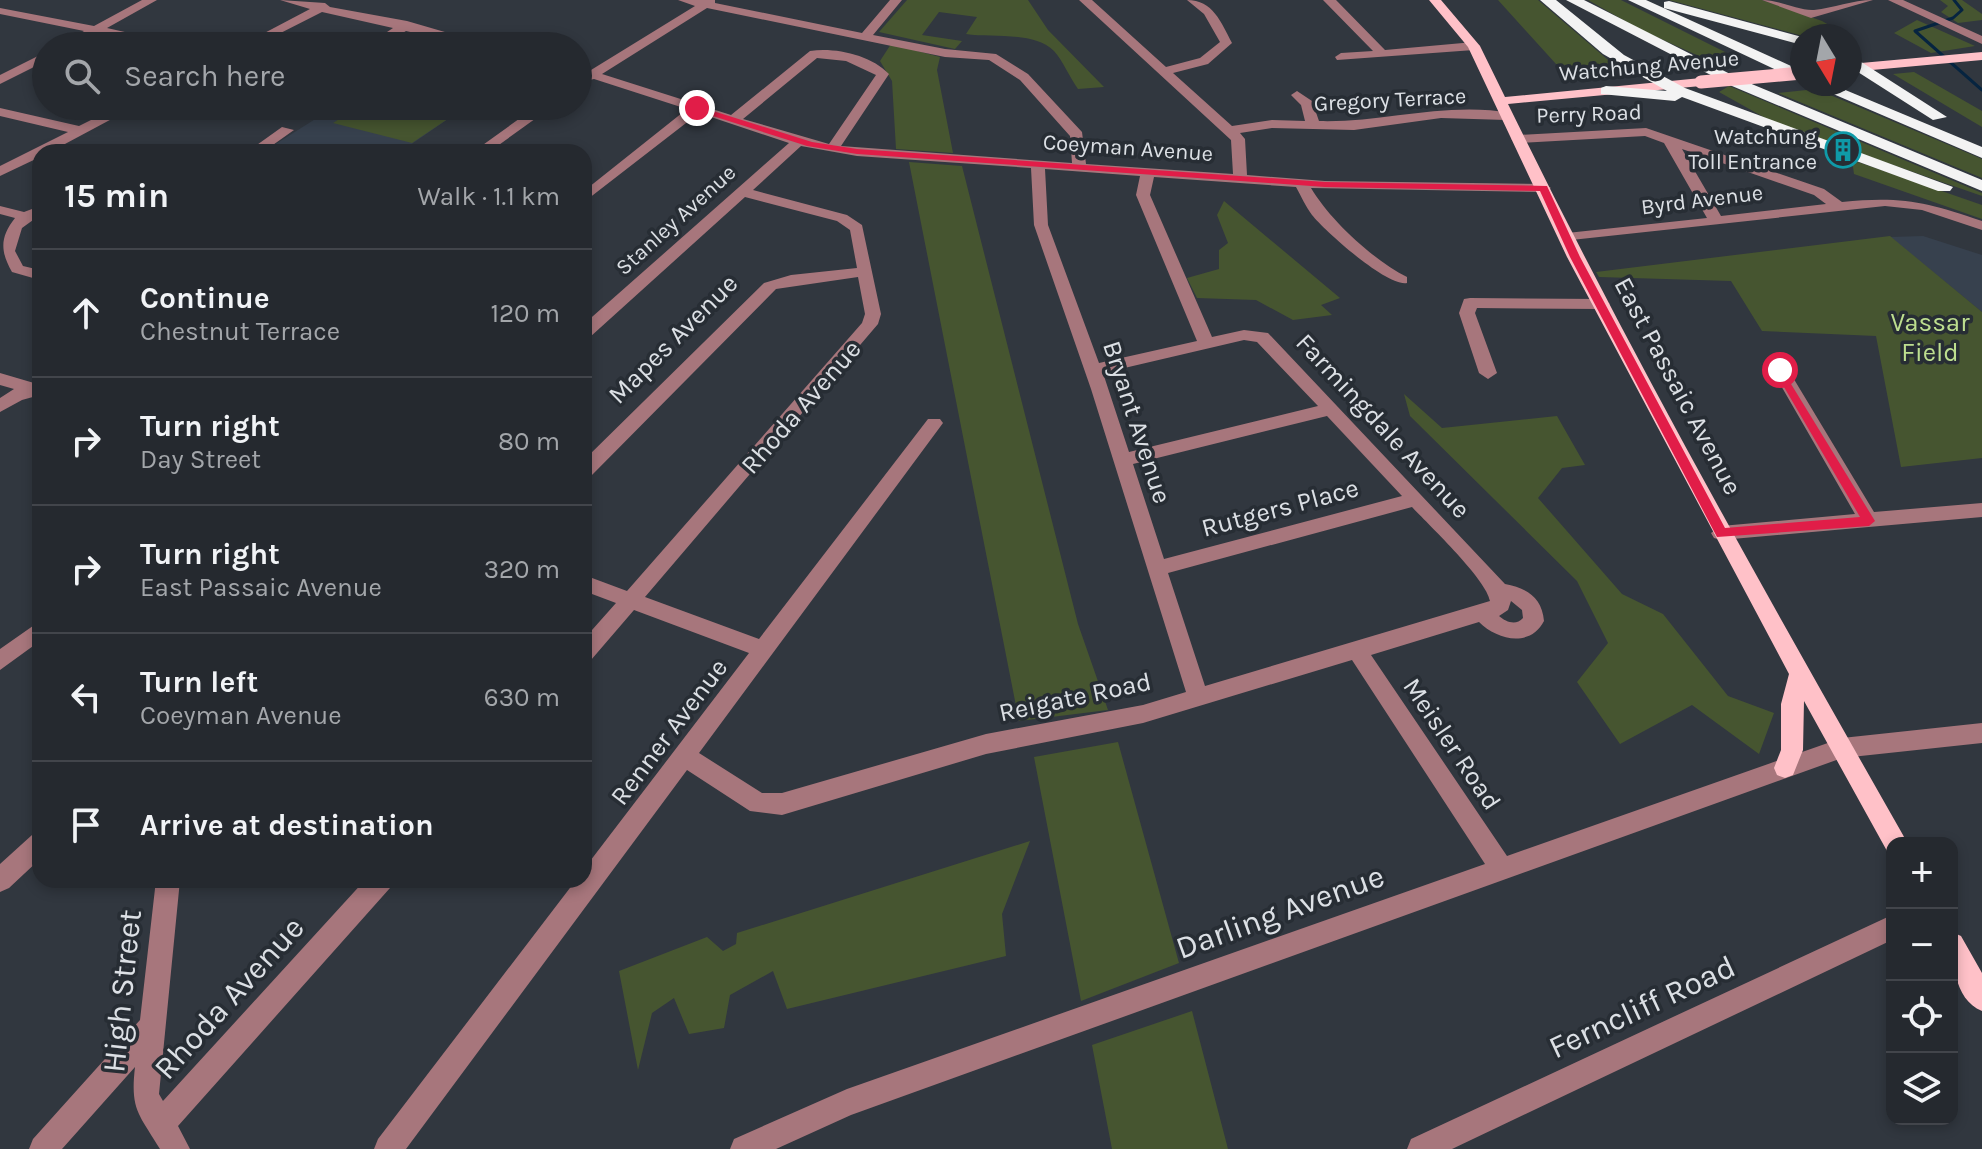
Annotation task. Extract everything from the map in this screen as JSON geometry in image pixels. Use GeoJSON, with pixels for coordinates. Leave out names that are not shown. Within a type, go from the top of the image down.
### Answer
{"type":"FeatureCollection","features":[{"type":"Feature","properties":{"kind":"highway"},"geometry":{"type":"LineString","coordinates":[[1547,0],[1627,64],[1667,85],[1718,107],[1982,201]]}},
{"type":"Feature","properties":{"kind":"highway"},"geometry":{"type":"LineString","coordinates":[[1573,0],[1723,77],[1982,186]]}},
{"type":"Feature","properties":{"kind":"highway"},"geometry":{"type":"LineString","coordinates":[[1635,0],[1790,70]]}},
{"type":"Feature","properties":{"kind":"highway"},"geometry":{"type":"LineString","coordinates":[[1654,0],[1790,38]]}},
{"type":"Feature","properties":{"kind":"highway"},"geometry":{"type":"LineString","coordinates":[[1606,91],[1629,83],[1632,75],[1627,64]]}},
{"type":"Feature","properties":{"kind":"highway"},"geometry":{"type":"LineString","coordinates":[[1862,70],[1943,119],[1982,138]]}},
{"type":"Feature","properties":{"kind":"highway"},"geometry":{"type":"LineString","coordinates":[[1606,91],[1663,93],[1718,107]]}},
{"type":"Feature","properties":{"kind":"highway"},"geometry":{"type":"LineString","coordinates":[[1847,96],[1982,153]]}},
{"type":"Feature","properties":{"kind":"main road","name":"East Passaic Avenue"},"geometry":{"type":"LineString","coordinates":[[1435,0],[1474,46],[1567,238],[1721,533],[1892,837]]}},
{"type":"Feature","properties":{"kind":"main road"},"geometry":{"type":"LineString","coordinates":[[1862,65],[1982,56]]}},
{"type":"Feature","properties":{"kind":"main road"},"geometry":{"type":"LineString","coordinates":[[1483,65],[1499,79],[1543,96]]}},
{"type":"Feature","properties":{"kind":"main road","name":"Watchung Avenue"},"geometry":{"type":"LineString","coordinates":[[1501,101],[1790,76]]}},
{"type":"Feature","properties":{"kind":"main road"},"geometry":{"type":"LineString","coordinates":[[1785,768],[1792,750],[1792,704],[1800,673]]}},
{"type":"Feature","properties":{"kind":"main road"},"geometry":{"type":"LineString","coordinates":[[1958,956],[1982,998]]}},
{"type":"Feature","properties":{"kind":"street"},"geometry":{"type":"LineString","coordinates":[[92,32],[151,0]]}},
{"type":"Feature","properties":{"kind":"street"},"geometry":{"type":"LineString","coordinates":[[286,0],[434,32]]}},
{"type":"Feature","properties":{"kind":"street"},"geometry":{"type":"LineString","coordinates":[[274,32],[335,0]]}},
{"type":"Feature","properties":{"kind":"street"},"geometry":{"type":"LineString","coordinates":[[684,0],[708,2],[945,53],[992,57],[1024,77],[1077,135],[1079,166]]}},
{"type":"Feature","properties":{"kind":"street"},"geometry":{"type":"LineString","coordinates":[[865,37],[896,0]]}},
{"type":"Feature","properties":{"kind":"street"},"geometry":{"type":"LineString","coordinates":[[1085,0],[1238,139],[1240,178]]}},
{"type":"Feature","properties":{"kind":"street"},"geometry":{"type":"LineString","coordinates":[[1165,71],[1204,61],[1226,43],[1209,12],[1193,0]]}},
{"type":"Feature","properties":{"kind":"street"},"geometry":{"type":"LineString","coordinates":[[1329,0],[1381,52]]}},
{"type":"Feature","properties":{"kind":"street"},"geometry":{"type":"LineString","coordinates":[[1768,0],[1811,14],[1867,0]]}},
{"type":"Feature","properties":{"kind":"street"},"geometry":{"type":"LineString","coordinates":[[1894,0],[1982,40]]}},
{"type":"Feature","properties":{"kind":"street"},"geometry":{"type":"LineString","coordinates":[[592,68],[708,2]]}},
{"type":"Feature","properties":{"kind":"street"},"geometry":{"type":"LineString","coordinates":[[0,11],[113,32]]}},
{"type":"Feature","properties":{"kind":"street"},"geometry":{"type":"LineString","coordinates":[[0,21],[15,13]]}},
{"type":"Feature","properties":{"kind":"street"},"geometry":{"type":"LineString","coordinates":[[395,32],[407,25]]}},
{"type":"Feature","properties":{"kind":"street"},"geometry":{"type":"LineString","coordinates":[[1341,57],[1474,46]]}},
{"type":"Feature","properties":{"kind":"street"},"geometry":{"type":"LineString","coordinates":[[733,120],[814,54],[824,53],[872,65],[883,74],[833,148]]}},
{"type":"Feature","properties":{"kind":"street"},"geometry":{"type":"LineString","coordinates":[[0,80],[32,63]]}},
{"type":"Feature","properties":{"kind":"street","name":"Coeyman Avenue"},"geometry":{"type":"LineString","coordinates":[[592,74],[799,141],[833,148],[1301,183],[1544,188]]}},
{"type":"Feature","properties":{"kind":"street"},"geometry":{"type":"LineString","coordinates":[[1297,95],[1307,104],[1313,125]]}},
{"type":"Feature","properties":{"kind":"street"},"geometry":{"type":"LineString","coordinates":[[592,192],[697,108]]}},
{"type":"Feature","properties":{"kind":"street"},"geometry":{"type":"LineString","coordinates":[[0,112],[32,120]]}},
{"type":"Feature","properties":{"kind":"street","name":"Gregory Terrace"},"geometry":{"type":"LineString","coordinates":[[1229,131],[1272,124],[1354,126],[1441,114],[1506,116]]}},
{"type":"Feature","properties":{"kind":"street"},"geometry":{"type":"LineString","coordinates":[[34,120],[81,131]]}},
{"type":"Feature","properties":{"kind":"street"},"geometry":{"type":"LineString","coordinates":[[55,144],[102,120]]}},
{"type":"Feature","properties":{"kind":"street"},"geometry":{"type":"LineString","coordinates":[[491,144],[526,120]]}},
{"type":"Feature","properties":{"kind":"street"},"geometry":{"type":"LineString","coordinates":[[266,144],[287,130]]}},
{"type":"Feature","properties":{"kind":"street","name":"Perry Road"},"geometry":{"type":"LineString","coordinates":[[1518,139],[1636,131],[1669,139],[1819,192],[1839,207]]}},
{"type":"Feature","properties":{"kind":"street"},"geometry":{"type":"LineString","coordinates":[[1669,139],[1716,221]]}},
{"type":"Feature","properties":{"kind":"street","name":"Stanley Avenue"},"geometry":{"type":"LineString","coordinates":[[592,326],[799,141]]}},
{"type":"Feature","properties":{"kind":"street"},"geometry":{"type":"LineString","coordinates":[[0,153],[25,159]]}},
{"type":"Feature","properties":{"kind":"street"},"geometry":{"type":"LineString","coordinates":[[0,172],[32,156]]}},
{"type":"Feature","properties":{"kind":"street","name":"Bryant Avenue"},"geometry":{"type":"LineString","coordinates":[[1038,163],[1041,225],[1093,370],[1198,697]]}},
{"type":"Feature","properties":{"kind":"street"},"geometry":{"type":"LineString","coordinates":[[1093,370],[1206,343],[1143,195],[1148,171]]}},
{"type":"Feature","properties":{"kind":"street"},"geometry":{"type":"LineString","coordinates":[[1301,183],[1318,213],[1387,273],[1401,280]]}},
{"type":"Feature","properties":{"kind":"street","name":"Rhoda Avenue"},"geometry":{"type":"LineString","coordinates":[[592,645],[861,338],[873,314],[862,241],[852,224],[740,191]]}},
{"type":"Feature","properties":{"kind":"street","name":"Byrd Avenue"},"geometry":{"type":"LineString","coordinates":[[1567,238],[1839,207],[1906,203],[1982,226]]}},
{"type":"Feature","properties":{"kind":"street"},"geometry":{"type":"LineString","coordinates":[[0,210],[24,216]]}},
{"type":"Feature","properties":{"kind":"street"},"geometry":{"type":"LineString","coordinates":[[32,213],[24,216],[9,234],[7,251],[17,269],[32,273]]}},
{"type":"Feature","properties":{"kind":"street","name":"Mapes Avenue"},"geometry":{"type":"LineString","coordinates":[[592,463],[770,286],[791,280],[866,272]]}},
{"type":"Feature","properties":{"kind":"street"},"geometry":{"type":"LineString","coordinates":[[1488,373],[1467,313],[1470,303],[1602,304]]}},
{"type":"Feature","properties":{"kind":"street","name":"Farmingdale Avenue"},"geometry":{"type":"LineString","coordinates":[[1206,343],[1244,335],[1262,337],[1499,591]]}},
{"type":"Feature","properties":{"kind":"street"},"geometry":{"type":"LineString","coordinates":[[1780,370],[1869,521]]}},
{"type":"Feature","properties":{"kind":"street"},"geometry":{"type":"LineString","coordinates":[[0,379],[32,389]]}},
{"type":"Feature","properties":{"kind":"street"},"geometry":{"type":"LineString","coordinates":[[0,406],[20,393],[32,393]]}},
{"type":"Feature","properties":{"kind":"street"},"geometry":{"type":"LineString","coordinates":[[1122,460],[1332,409]]}},
{"type":"Feature","properties":{"kind":"street","name":"Renner Avenue"},"geometry":{"type":"LineString","coordinates":[[592,881],[934,423]]}},
{"type":"Feature","properties":{"kind":"street","name":"Rutgers Place"},"geometry":{"type":"LineString","coordinates":[[1157,568],[1416,499]]}},
{"type":"Feature","properties":{"kind":"street"},"geometry":{"type":"LineString","coordinates":[[1721,533],[1982,510]]}},
{"type":"Feature","properties":{"kind":"street"},"geometry":{"type":"LineString","coordinates":[[592,586],[765,650]]}},
{"type":"Feature","properties":{"kind":"street"},"geometry":{"type":"LineString","coordinates":[[1499,591],[1525,599],[1534,611],[1534,621],[1525,630],[1509,631],[1493,624],[1483,613],[1501,604],[1499,591]]}},
{"type":"Feature","properties":{"kind":"street","name":"Reigate Road"},"geometry":{"type":"LineString","coordinates":[[686,757],[758,803],[782,804],[986,744],[1105,724],[1483,613]]}},
{"type":"Feature","properties":{"kind":"street"},"geometry":{"type":"LineString","coordinates":[[0,661],[32,635]]}},
{"type":"Feature","properties":{"kind":"street","name":"Meisler Road"},"geometry":{"type":"LineString","coordinates":[[1356,649],[1502,869]]}},
{"type":"Feature","properties":{"kind":"street","name":"Darling Avenue"},"geometry":{"type":"LineString","coordinates":[[744,1149],[847,1103],[1842,748],[1982,733]]}},
{"type":"Feature","properties":{"kind":"street"},"geometry":{"type":"LineString","coordinates":[[0,880],[32,850]]}},
{"type":"Feature","properties":{"kind":"street","name":"High Street"},"geometry":{"type":"LineString","coordinates":[[169,888],[149,1030],[145,1097],[176,1149]]}},
{"type":"Feature","properties":{"kind":"street","name":"Rhoda Avenue"},"geometry":{"type":"LineString","coordinates":[[160,1126],[374,888]]}},
{"type":"Feature","properties":{"kind":"street","name":"Renner Avenue"},"geometry":{"type":"LineString","coordinates":[[388,1149],[586,888]]}},
{"type":"Feature","properties":{"kind":"street","name":"Ferncliff Road"},"geometry":{"type":"LineString","coordinates":[[1421,1149],[1886,930]]}},
{"type":"Feature","properties":{"kind":"street"},"geometry":{"type":"LineString","coordinates":[[43,1149],[149,1030]]}},
{"type":"Feature","properties":{"kind":"shaded area"},"geometry":{"type":"Polygon","coordinates":[[[314,120],[447,120],[412,144],[276,144],[314,120]]]}},
{"type":"Feature","properties":{"kind":"shaded area"},"geometry":{"type":"Polygon","coordinates":[[[1923,236],[1982,255],[1982,312],[1890,237],[1923,236]]]}},
{"type":"Feature","properties":{"kind":"green space"},"geometry":{"type":"Polygon","coordinates":[[[907,0],[1028,0],[1048,30],[1104,87],[1078,89],[1054,51],[1035,40],[966,34],[977,17],[939,12],[922,35],[962,41],[955,49],[879,32],[907,0]]]}},
{"type":"Feature","properties":{"kind":"green space"},"geometry":{"type":"Polygon","coordinates":[[[1498,0],[1538,0],[1621,71],[1556,64],[1498,0]]]}},
{"type":"Feature","properties":{"kind":"green space"},"geometry":{"type":"Polygon","coordinates":[[[1588,0],[1621,0],[1741,60],[1710,61],[1641,30],[1588,0]]]}},
{"type":"Feature","properties":{"kind":"green space"},"geometry":{"type":"Polygon","coordinates":[[[1669,0],[1762,0],[1827,24],[1790,24],[1790,33],[1669,0]]]}},
{"type":"Feature","properties":{"kind":"green space"},"geometry":{"type":"Polygon","coordinates":[[[1940,0],[1962,0],[1982,14],[1982,20],[1958,23],[1941,12],[1948,6],[1940,0]]]}},
{"type":"Feature","properties":{"kind":"green space"},"geometry":{"type":"Polygon","coordinates":[[[1917,20],[1975,46],[1931,53],[1894,33],[1917,20]]]}},
{"type":"Feature","properties":{"kind":"green space"},"geometry":{"type":"Polygon","coordinates":[[[891,44],[940,57],[937,70],[953,153],[896,149],[892,81],[880,61],[891,44]]]}},
{"type":"Feature","properties":{"kind":"green space"},"geometry":{"type":"Polygon","coordinates":[[[1914,72],[1982,111],[1982,127],[1893,74],[1914,72]]]}},
{"type":"Feature","properties":{"kind":"green space"},"geometry":{"type":"Polygon","coordinates":[[[1729,86],[1982,193],[1982,196],[1776,124],[1719,92],[1729,86]]]}},
{"type":"Feature","properties":{"kind":"green space"},"geometry":{"type":"Polygon","coordinates":[[[1778,93],[1833,96],[1982,159],[1982,178],[1778,93]]]}},
{"type":"Feature","properties":{"kind":"green space"},"geometry":{"type":"Polygon","coordinates":[[[338,120],[446,120],[412,143],[333,123],[338,120]]]}},
{"type":"Feature","properties":{"kind":"green space"},"geometry":{"type":"Polygon","coordinates":[[[1852,160],[1982,205],[1982,219],[1854,174],[1852,160]]]}},
{"type":"Feature","properties":{"kind":"green space"},"geometry":{"type":"Polygon","coordinates":[[[909,162],[962,166],[1078,624],[1108,710],[1019,721],[909,162]]]}},
{"type":"Feature","properties":{"kind":"green space"},"geometry":{"type":"Polygon","coordinates":[[[1224,201],[1340,298],[1321,305],[1332,315],[1293,320],[1256,300],[1197,298],[1187,278],[1219,269],[1219,250],[1228,243],[1217,215],[1224,201]]]}},
{"type":"Feature","properties":{"kind":"green space","name":"Vassar Field"},"geometry":{"type":"Polygon","coordinates":[[[1890,236],[1982,312],[1982,458],[1901,467],[1876,336],[1762,331],[1731,281],[1599,277],[1596,272],[1890,236]]]}},
{"type":"Feature","properties":{"kind":"green space"},"geometry":{"type":"Polygon","coordinates":[[[1404,394],[1442,428],[1557,416],[1585,465],[1562,468],[1538,498],[1622,594],[1663,614],[1728,696],[1774,713],[1759,754],[1692,705],[1620,744],[1577,682],[1608,643],[1577,581],[1410,416],[1404,394]]]}},
{"type":"Feature","properties":{"kind":"green space"},"geometry":{"type":"Polygon","coordinates":[[[1118,742],[1179,963],[1081,1001],[1034,757],[1118,742]]]}},
{"type":"Feature","properties":{"kind":"green space"},"geometry":{"type":"Polygon","coordinates":[[[1030,841],[1002,914],[1006,956],[787,1009],[773,971],[730,995],[724,1028],[689,1034],[674,998],[652,1013],[638,1070],[619,971],[707,937],[723,951],[736,944],[737,933],[1030,841]]]}},
{"type":"Feature","properties":{"kind":"green space"},"geometry":{"type":"Polygon","coordinates":[[[1192,1011],[1228,1149],[1112,1149],[1092,1045],[1192,1011]]]}},
{"type":"Feature","properties":{"kind":"waterway"},"geometry":{"type":"LineString","coordinates":[[1954,0],[1962,10],[1953,18],[1915,31],[1982,90]]}},
{"type":"Feature","properties":{"kind":"place","name":"Watchung Toll Entrance"},"geometry":{"type":"Point","coordinates":[1843,150]}},
{"type":"Feature","properties":{"kind":"route"},"geometry":{"type":"LineString","coordinates":[[697,108],[810,145],[857,152],[1325,185],[1544,188],[1575,257],[1721,533],[1869,521],[1780,370]]}}]}
